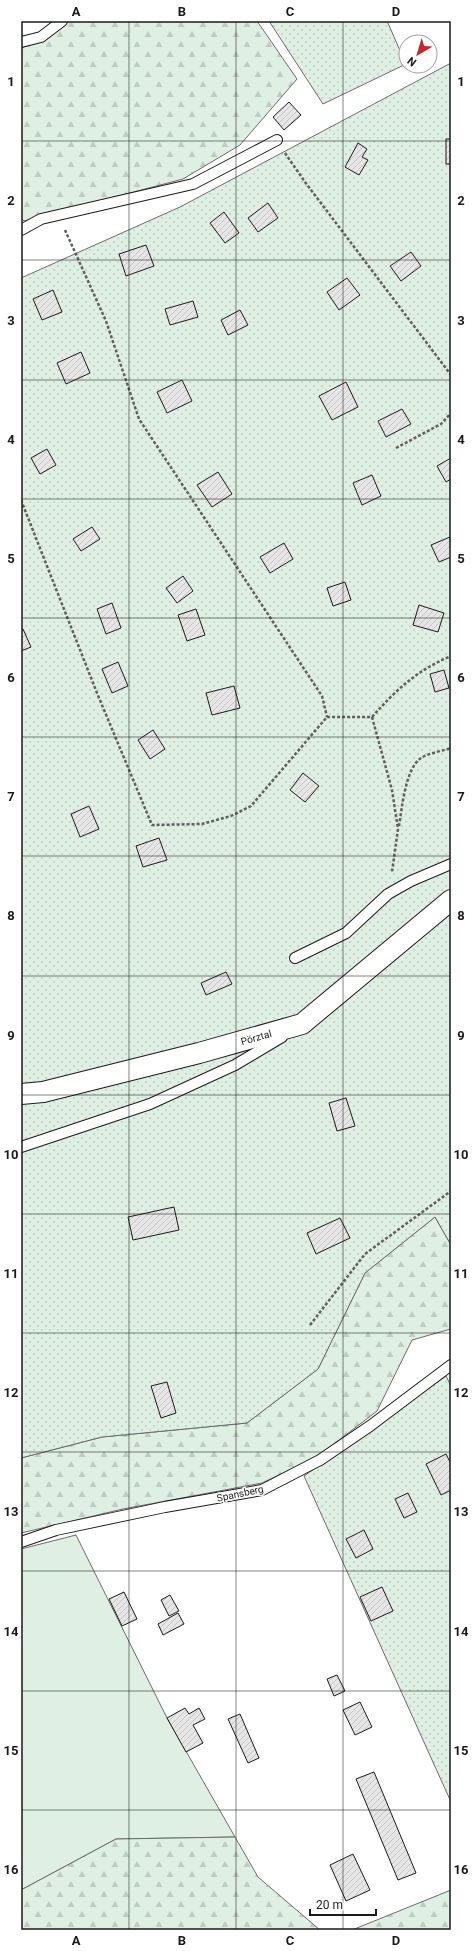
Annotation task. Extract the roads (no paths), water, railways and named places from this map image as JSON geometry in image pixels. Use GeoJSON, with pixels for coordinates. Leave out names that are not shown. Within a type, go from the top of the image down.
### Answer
{"type":"FeatureCollection","features":[{"type":"Feature","properties":{"kind":"street","name":"Pörztal"},"geometry":{"type":"LineString","coordinates":[[21,1094],[43,1092],[302,1024],[451,900]]}},
{"type":"Feature","properties":{"kind":"lane"},"geometry":{"type":"LineString","coordinates":[[21,42],[41,37],[62,21]]}},
{"type":"Feature","properties":{"kind":"lane"},"geometry":{"type":"LineString","coordinates":[[21,230],[41,219],[193,184],[277,140]]}},
{"type":"Feature","properties":{"kind":"lane"},"geometry":{"type":"LineString","coordinates":[[295,958],[346,933],[388,894],[411,881],[451,864]]}},
{"type":"Feature","properties":{"kind":"lane"},"geometry":{"type":"LineString","coordinates":[[21,1147],[150,1104],[235,1065],[302,1024]]}},
{"type":"Feature","properties":{"kind":"lane","name":"Spansberg"},"geometry":{"type":"LineString","coordinates":[[21,1542],[56,1530],[165,1507],[262,1490],[320,1460],[370,1426],[451,1365]]}}]}
